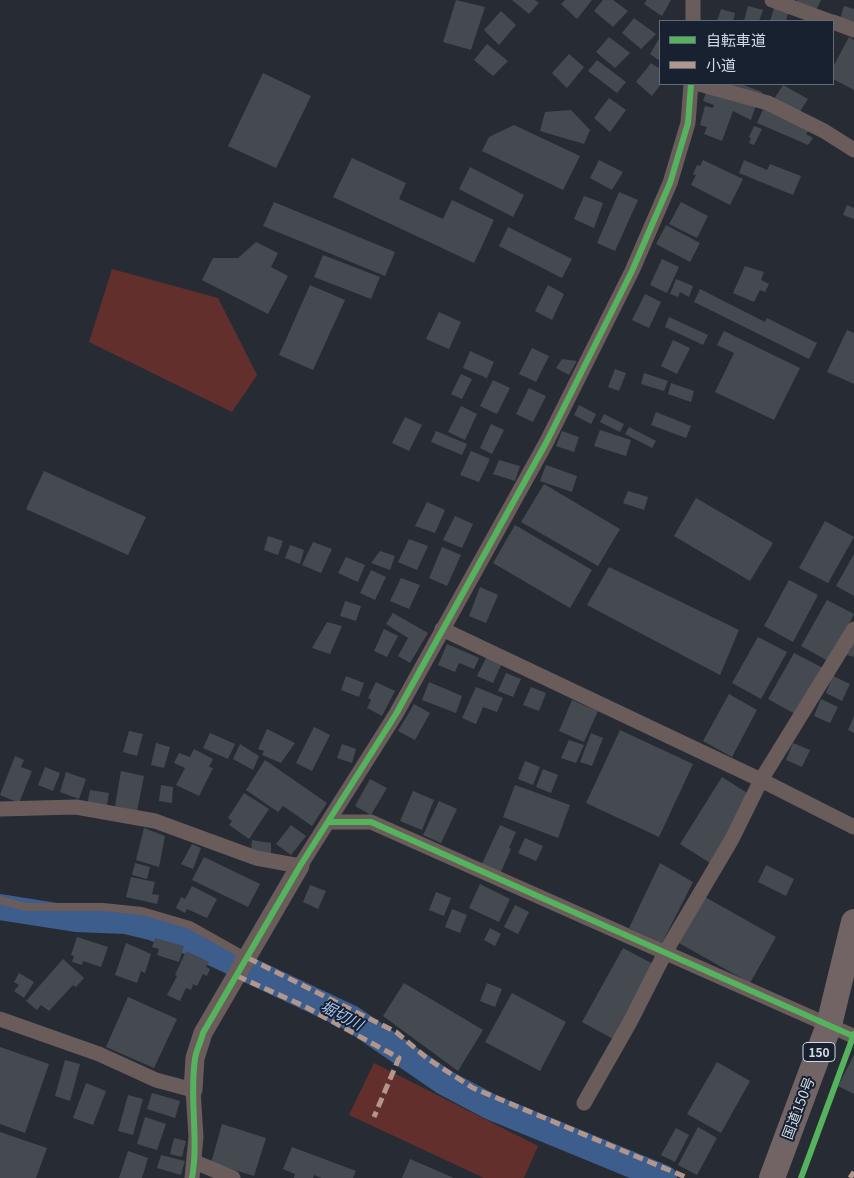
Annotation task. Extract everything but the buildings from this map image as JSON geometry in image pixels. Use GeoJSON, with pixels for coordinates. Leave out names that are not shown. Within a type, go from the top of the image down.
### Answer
{"type":"FeatureCollection","features":[{"type":"Feature","properties":{"kind":"highway","name":"国道150号"},"geometry":{"type":"LineString","coordinates":[[772,1178],[829,1025],[854,922]]}},
{"type":"Feature","properties":{"kind":"street"},"geometry":{"type":"LineString","coordinates":[[693,0],[693,20]]}},
{"type":"Feature","properties":{"kind":"street"},"geometry":{"type":"LineString","coordinates":[[772,0],[826,20]]}},
{"type":"Feature","properties":{"kind":"street"},"geometry":{"type":"LineString","coordinates":[[834,23],[854,30]]}},
{"type":"Feature","properties":{"kind":"street"},"geometry":{"type":"LineString","coordinates":[[192,1178],[195,1162],[193,1090],[195,1058],[203,1033],[300,866],[330,822],[396,714],[546,443],[649,234],[670,183],[688,123],[691,85]]}},
{"type":"Feature","properties":{"kind":"street"},"geometry":{"type":"LineString","coordinates":[[703,85],[768,102],[824,131],[854,150]]}},
{"type":"Feature","properties":{"kind":"street"},"geometry":{"type":"LineString","coordinates":[[442,629],[761,780],[854,827]]}},
{"type":"Feature","properties":{"kind":"street"},"geometry":{"type":"LineString","coordinates":[[584,1103],[630,1022],[666,951],[732,839],[761,780],[854,629]]}},
{"type":"Feature","properties":{"kind":"street"},"geometry":{"type":"LineString","coordinates":[[0,809],[76,807],[155,821],[256,858],[300,866]]}},
{"type":"Feature","properties":{"kind":"street"},"geometry":{"type":"LineString","coordinates":[[330,822],[371,822],[554,904],[666,951],[853,1036]]}},
{"type":"Feature","properties":{"kind":"street"},"geometry":{"type":"LineString","coordinates":[[0,1019],[99,1054],[156,1080],[193,1090]]}},
{"type":"Feature","properties":{"kind":"street"},"geometry":{"type":"LineString","coordinates":[[195,1162],[233,1178]]}},
{"type":"Feature","properties":{"kind":"lane"},"geometry":{"type":"LineString","coordinates":[[0,900],[26,907],[103,907],[142,911],[190,926],[248,958]]}},
{"type":"Feature","properties":{"kind":"shaded area"},"geometry":{"type":"Polygon","coordinates":[[[112,269],[218,298],[257,375],[232,412],[89,342],[112,269]]]}},
{"type":"Feature","properties":{"kind":"shaded area"},"geometry":{"type":"Polygon","coordinates":[[[374,1063],[538,1146],[524,1178],[484,1178],[349,1115],[374,1063]]]}},
{"type":"Feature","properties":{"kind":"waterway","name":"堀切川"},"geometry":{"type":"LineString","coordinates":[[0,907],[76,919],[126,921],[151,927],[181,938],[351,1018],[444,1082],[491,1107],[664,1178]]}},
{"type":"Feature","properties":{"kind":"marked path"},"geometry":{"type":"LineString","coordinates":[[248,958],[396,1032],[428,1059],[473,1088],[688,1178]]}},
{"type":"Feature","properties":{"kind":"marked path"},"geometry":{"type":"LineString","coordinates":[[237,976],[304,1006],[399,1058],[374,1117]]}},
{"type":"Feature","properties":{"kind":"marked path"},"geometry":{"type":"LineString","coordinates":[[850,1178],[854,1172]]}},
{"type":"Feature","properties":{"kind":"cycle path"},"geometry":{"type":"LineString","coordinates":[[192,1178],[195,1148],[193,1074],[203,1033],[300,866],[396,714],[546,443],[632,271],[670,183],[688,123],[691,85]]}},
{"type":"Feature","properties":{"kind":"cycle path"},"geometry":{"type":"LineString","coordinates":[[330,822],[371,822],[853,1036]]}},
{"type":"Feature","properties":{"kind":"cycle path"},"geometry":{"type":"LineString","coordinates":[[801,1178],[854,1034]]}}]}
